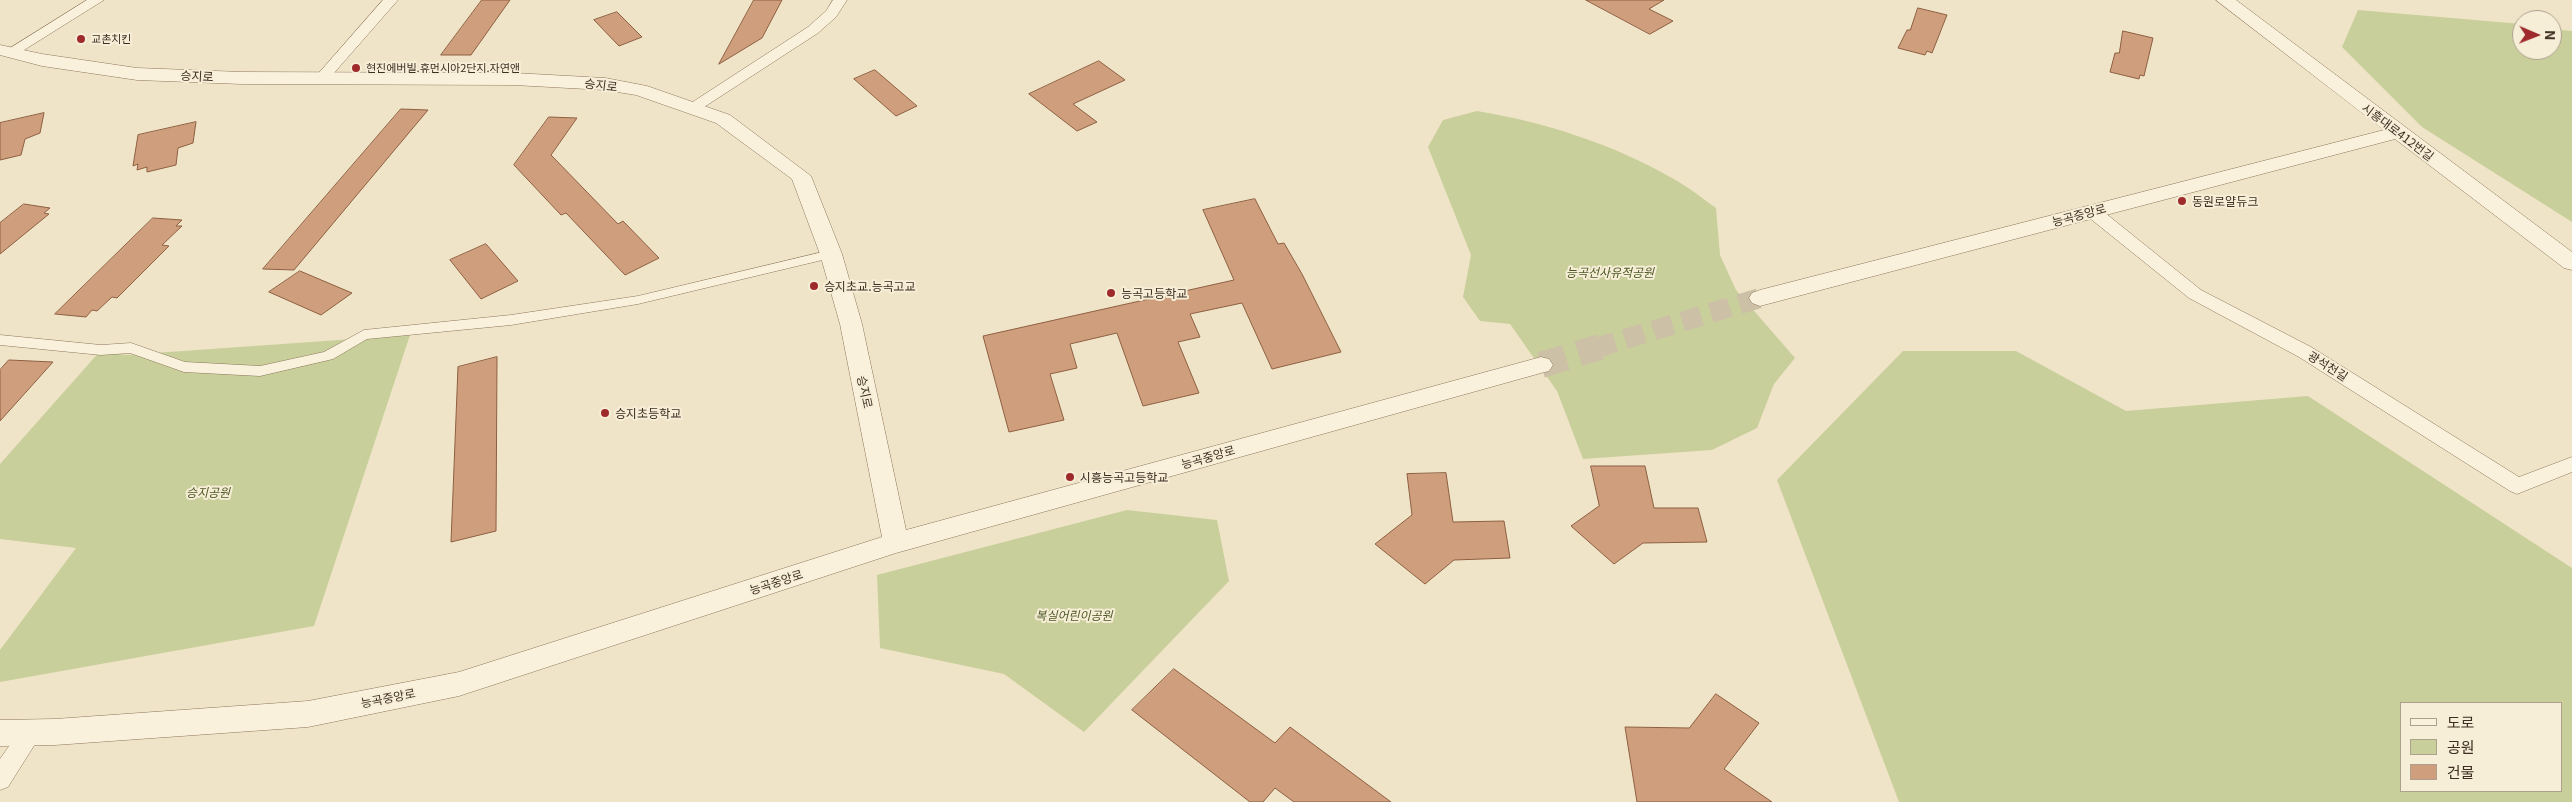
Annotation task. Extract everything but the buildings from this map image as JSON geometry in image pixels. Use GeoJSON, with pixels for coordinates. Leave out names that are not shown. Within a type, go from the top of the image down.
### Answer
{"type":"FeatureCollection","features":[{"type":"Feature","properties":{"kind":"street"},"geometry":{"type":"LineString","coordinates":[[6,51],[96,0]]}},
{"type":"Feature","properties":{"kind":"street"},"geometry":{"type":"LineString","coordinates":[[322,78],[391,0]]}},
{"type":"Feature","properties":{"kind":"street"},"geometry":{"type":"LineString","coordinates":[[694,108],[813,30],[831,14],[840,0]]}},
{"type":"Feature","properties":{"kind":"street","name":"시흥대로412번길"},"geometry":{"type":"LineString","coordinates":[[2225,0],[2572,263]]}},
{"type":"Feature","properties":{"kind":"street","name":"승지로"},"geometry":{"type":"LineString","coordinates":[[6,51],[42,60],[137,74],[242,78],[514,79],[605,84],[640,90],[723,119],[801,176],[831,254],[851,324],[896,543]]}},
{"type":"Feature","properties":{"kind":"street","name":"능곡중앙로"},"geometry":{"type":"LineString","coordinates":[[1760,298],[2398,132]]}},
{"type":"Feature","properties":{"kind":"street","name":"광석천길"},"geometry":{"type":"LineString","coordinates":[[2093,212],[2195,294],[2305,352],[2517,486],[2572,464]]}},
{"type":"Feature","properties":{"kind":"street"},"geometry":{"type":"LineString","coordinates":[[0,340],[101,350],[131,348],[184,367],[260,371],[328,356],[364,334],[512,320],[638,300],[831,254]]}},
{"type":"Feature","properties":{"kind":"street","name":"능곡중앙로"},"geometry":{"type":"LineString","coordinates":[[0,733],[31,733],[308,714],[459,684],[896,543],[1541,365]]}},
{"type":"Feature","properties":{"kind":"street"},"geometry":{"type":"LineString","coordinates":[[0,779],[31,733]]}},
{"type":"Feature","properties":{"kind":"green space"},"geometry":{"type":"Polygon","coordinates":[[[2358,10],[2512,23],[2512,60],[2562,60],[2562,30],[2572,31],[2572,222],[2422,127],[2342,47],[2358,10]]]}},
{"type":"Feature","properties":{"kind":"green space","name":"능곡선사유적공원"},"geometry":{"type":"Polygon","coordinates":[[[1477,111],[1553,128],[1602,145],[1672,178],[1716,208],[1720,255],[1736,290],[1795,358],[1774,384],[1757,428],[1712,450],[1583,459],[1557,391],[1510,324],[1480,321],[1463,297],[1471,255],[1428,147],[1443,120],[1477,111]]]}},
{"type":"Feature","properties":{"kind":"green space","name":"승지공원"},"geometry":{"type":"Polygon","coordinates":[[[410,335],[314,626],[0,682],[0,650],[76,548],[0,539],[0,464],[101,350],[126,355],[410,335]]]}},
{"type":"Feature","properties":{"kind":"green space"},"geometry":{"type":"Polygon","coordinates":[[[1903,351],[2016,351],[2126,411],[2308,396],[2572,568],[2572,802],[1899,802],[1777,480],[1903,351]]]}},
{"type":"Feature","properties":{"kind":"green space","name":"복실어린이공원"},"geometry":{"type":"Polygon","coordinates":[[[1127,510],[1217,520],[1229,581],[1084,732],[1004,674],[880,648],[877,575],[1127,510]]]}},
{"type":"Feature","properties":{"kind":"tunnel"},"geometry":{"type":"LineString","coordinates":[[1596,348],[1760,298]]}},
{"type":"Feature","properties":{"kind":"tunnel"},"geometry":{"type":"LineString","coordinates":[[1541,365],[1600,347]]}},
{"type":"Feature","properties":{"kind":"place","name":"교촌치킨"},"geometry":{"type":"Point","coordinates":[81,39]}},
{"type":"Feature","properties":{"kind":"place","name":"현진에버빌.휴먼시아2단지.자연앤"},"geometry":{"type":"Point","coordinates":[356,68]}},
{"type":"Feature","properties":{"kind":"place","name":"동원로얄듀크"},"geometry":{"type":"Point","coordinates":[2182,201]}},
{"type":"Feature","properties":{"kind":"place","name":"승지초교.능곡고교"},"geometry":{"type":"Point","coordinates":[814,286]}},
{"type":"Feature","properties":{"kind":"place","name":"능곡고등학교"},"geometry":{"type":"Point","coordinates":[1111,293]}},
{"type":"Feature","properties":{"kind":"place","name":"승지초등학교"},"geometry":{"type":"Point","coordinates":[605,413]}},
{"type":"Feature","properties":{"kind":"place","name":"시흥능곡고등학교"},"geometry":{"type":"Point","coordinates":[1070,477]}}]}
